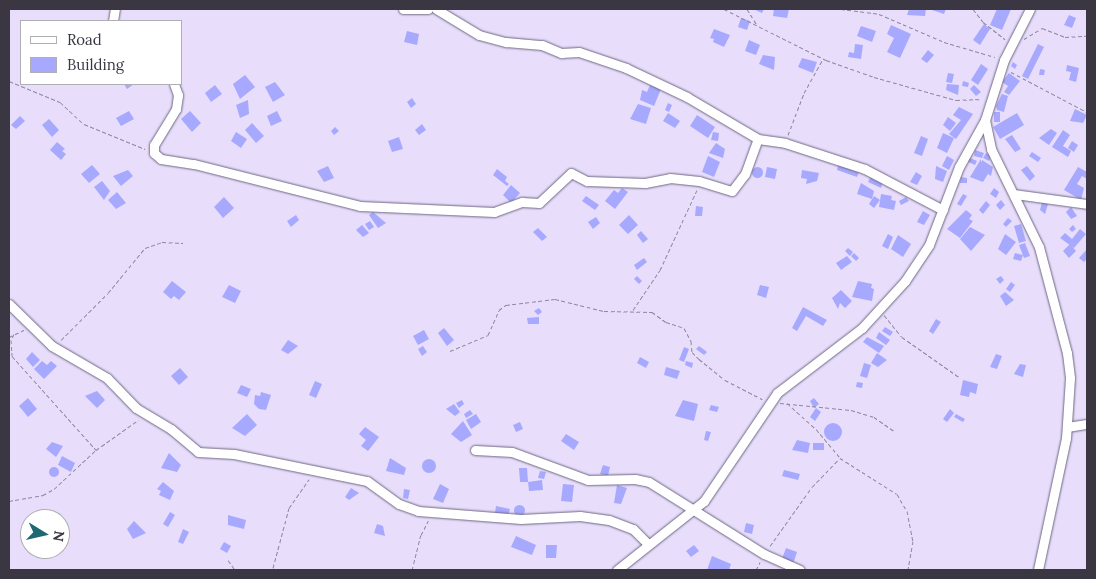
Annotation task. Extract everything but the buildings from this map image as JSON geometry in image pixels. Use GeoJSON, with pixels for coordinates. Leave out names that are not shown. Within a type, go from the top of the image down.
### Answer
{"type":"FeatureCollection","features":[{"type":"Feature","properties":{"kind":"street"},"geometry":{"type":"LineString","coordinates":[[403,9],[428,9]]}},
{"type":"Feature","properties":{"kind":"street"},"geometry":{"type":"LineString","coordinates":[[436,9],[479,35],[506,42],[542,45],[561,53],[579,52],[626,68],[687,97],[758,139],[785,143],[872,172],[943,210]]}},
{"type":"Feature","properties":{"kind":"street"},"geometry":{"type":"LineString","coordinates":[[617,570],[648,544],[692,512],[708,495],[769,402],[792,380],[862,328],[880,309],[924,254],[959,167],[986,120],[990,98],[1003,63],[1030,9]]}},
{"type":"Feature","properties":{"kind":"street"},"geometry":{"type":"LineString","coordinates":[[174,85],[178,95],[176,110],[153,150],[164,161],[194,164],[349,204],[450,212],[494,212],[522,202],[539,204],[571,173],[593,182],[645,183],[670,178],[704,183],[728,191],[735,189],[745,174],[758,139]]}},
{"type":"Feature","properties":{"kind":"street"},"geometry":{"type":"LineString","coordinates":[[986,120],[991,149],[1014,194],[1042,257],[1067,353],[1067,427],[1038,570]]}},
{"type":"Feature","properties":{"kind":"street"},"geometry":{"type":"LineString","coordinates":[[1014,194],[1087,204]]}},
{"type":"Feature","properties":{"kind":"street"},"geometry":{"type":"LineString","coordinates":[[9,304],[52,346],[107,378],[145,415],[171,428],[198,452],[234,454],[367,481],[407,508],[529,520],[580,516],[609,520],[633,529],[648,544]]}},
{"type":"Feature","properties":{"kind":"street"},"geometry":{"type":"LineString","coordinates":[[1067,427],[1087,424]]}},
{"type":"Feature","properties":{"kind":"street"},"geometry":{"type":"LineString","coordinates":[[475,450],[512,452],[588,480],[635,479],[649,482],[692,512],[764,554],[800,570]]}},
{"type":"Feature","properties":{"kind":"path"},"geometry":{"type":"LineString","coordinates":[[724,9],[823,59],[956,100],[990,98]]}},
{"type":"Feature","properties":{"kind":"path"},"geometry":{"type":"LineString","coordinates":[[747,9],[758,26]]}},
{"type":"Feature","properties":{"kind":"path"},"geometry":{"type":"LineString","coordinates":[[841,9],[879,14],[944,42],[1003,63],[1087,112]]}},
{"type":"Feature","properties":{"kind":"path"},"geometry":{"type":"LineString","coordinates":[[973,9],[983,22],[1013,43],[1026,39],[1042,28],[1065,37],[1087,36]]}},
{"type":"Feature","properties":{"kind":"path"},"geometry":{"type":"LineString","coordinates":[[785,143],[801,99],[823,59]]}},
{"type":"Feature","properties":{"kind":"path"},"geometry":{"type":"LineString","coordinates":[[9,81],[60,102],[84,124],[136,148],[153,150]]}},
{"type":"Feature","properties":{"kind":"path"},"geometry":{"type":"LineString","coordinates":[[632,310],[660,270],[696,193],[704,183]]}},
{"type":"Feature","properties":{"kind":"path"},"geometry":{"type":"LineString","coordinates":[[52,346],[108,293],[145,248],[162,242],[183,243]]}},
{"type":"Feature","properties":{"kind":"path"},"geometry":{"type":"LineString","coordinates":[[450,351],[488,335],[499,310],[506,305],[554,299],[604,311],[632,310],[652,312],[666,322],[682,326],[691,341],[692,352],[725,380],[769,402],[851,410],[874,417],[894,431]]}},
{"type":"Feature","properties":{"kind":"path"},"geometry":{"type":"LineString","coordinates":[[880,309],[902,337],[958,376]]}},
{"type":"Feature","properties":{"kind":"path"},"geometry":{"type":"LineString","coordinates":[[9,337],[34,328]]}},
{"type":"Feature","properties":{"kind":"path"},"geometry":{"type":"LineString","coordinates":[[14,334],[11,340],[12,356],[96,450]]}},
{"type":"Feature","properties":{"kind":"path"},"geometry":{"type":"LineString","coordinates":[[786,403],[816,429],[840,458],[897,494],[907,511],[912,541],[908,570]]}},
{"type":"Feature","properties":{"kind":"path"},"geometry":{"type":"LineString","coordinates":[[9,501],[43,495],[54,489],[96,450],[145,415]]}},
{"type":"Feature","properties":{"kind":"path"},"geometry":{"type":"LineString","coordinates":[[764,554],[812,487],[840,458]]}},
{"type":"Feature","properties":{"kind":"path"},"geometry":{"type":"LineString","coordinates":[[274,568],[289,508],[316,470]]}},
{"type":"Feature","properties":{"kind":"path"},"geometry":{"type":"LineString","coordinates":[[412,570],[421,535],[435,512]]}},
{"type":"Feature","properties":{"kind":"path"},"geometry":{"type":"LineString","coordinates":[[228,560],[235,570]]}}]}
